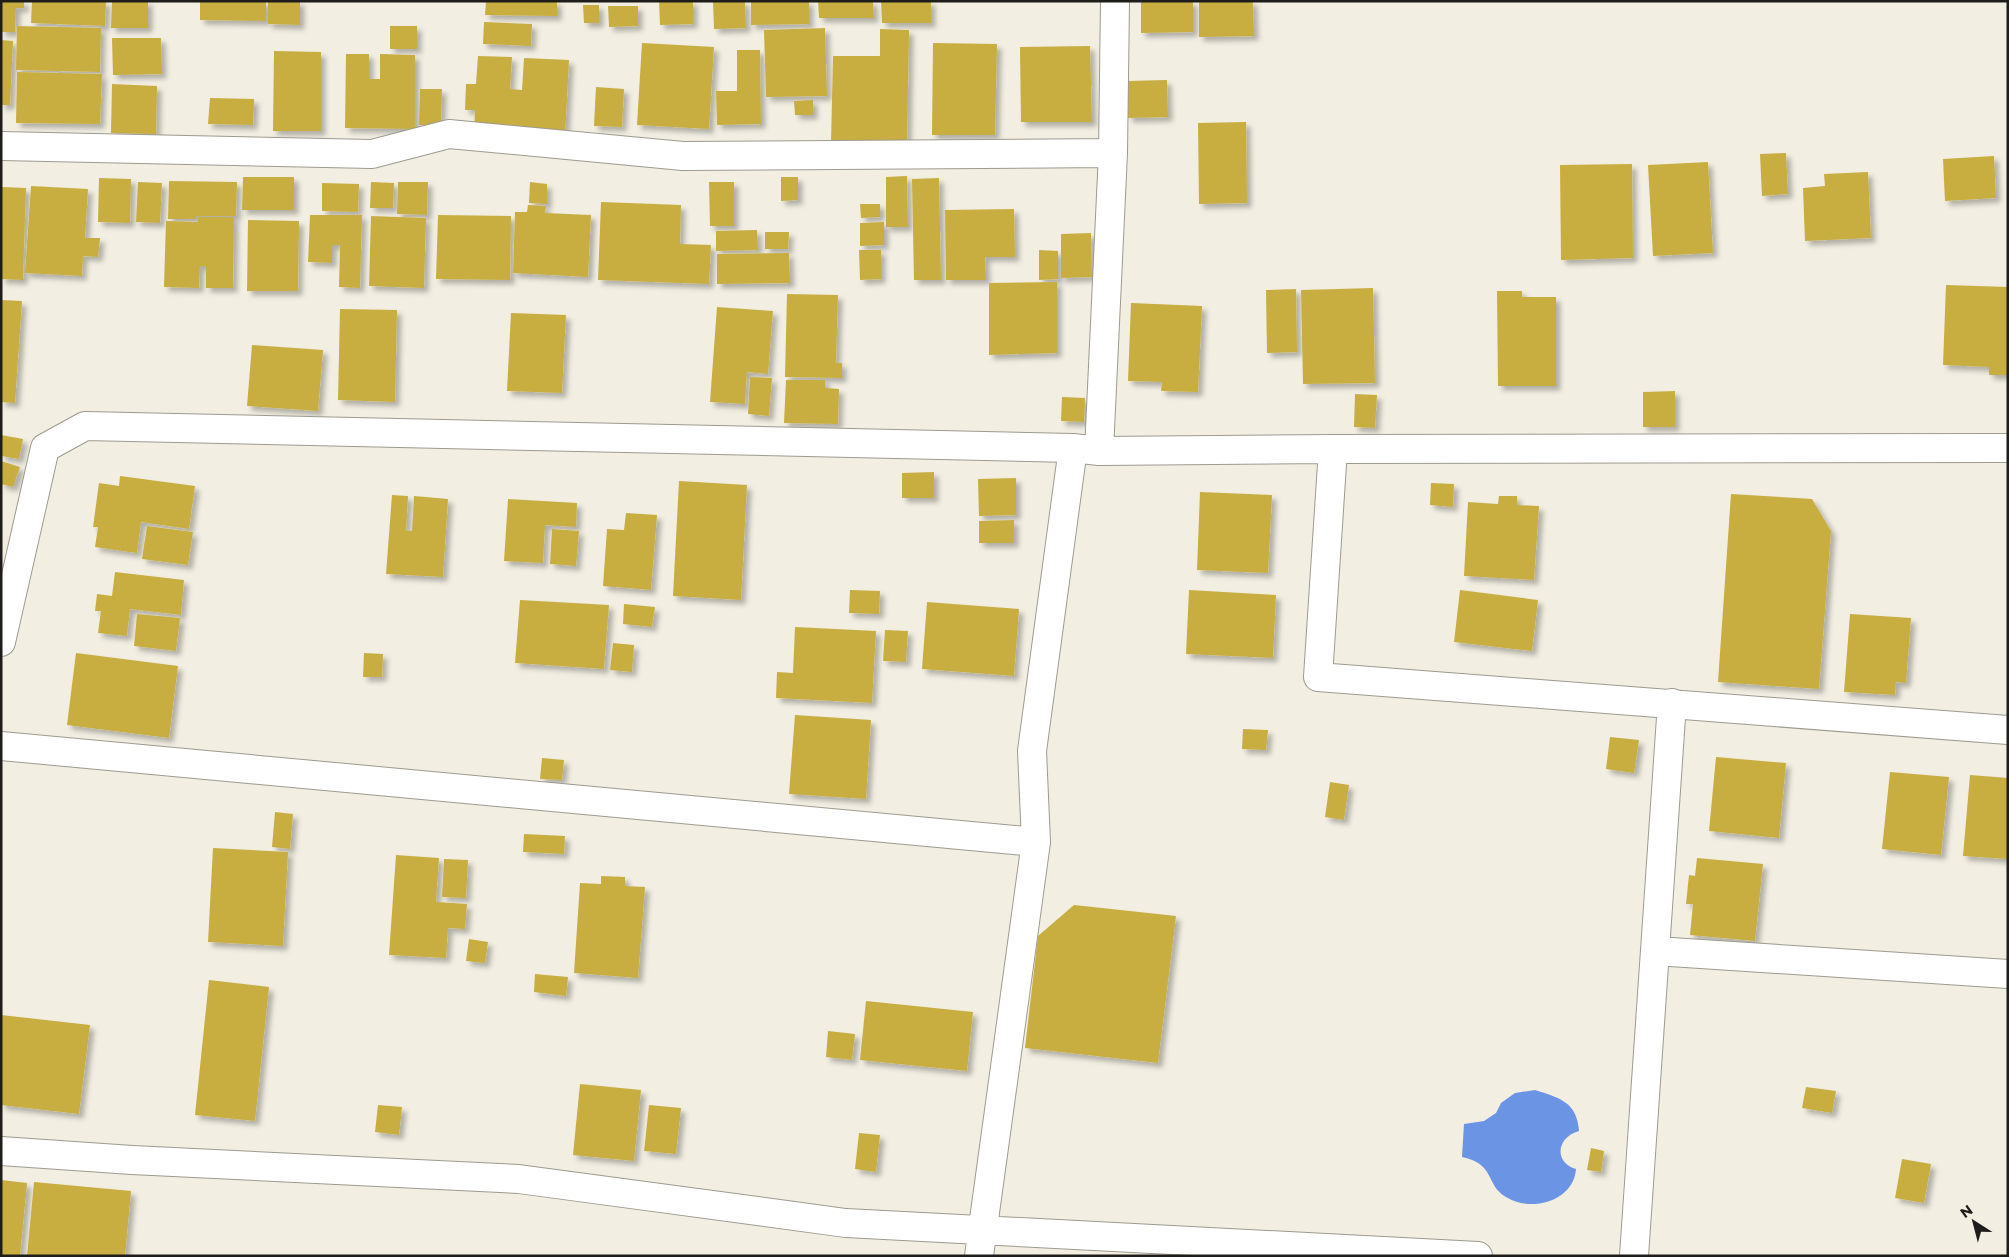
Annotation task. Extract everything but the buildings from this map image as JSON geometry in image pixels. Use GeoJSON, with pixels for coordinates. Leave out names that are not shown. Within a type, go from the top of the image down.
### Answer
{"type":"FeatureCollection","features":[{"type":"Feature","properties":{"kind":"street"},"geometry":{"type":"LineString","coordinates":[[981,1243],[1036,842],[1032,750],[1086,450],[1113,153],[1114,1]]}},
{"type":"Feature","properties":{"kind":"street"},"geometry":{"type":"LineString","coordinates":[[1,146],[372,154],[449,134],[683,156],[1113,153]]}},
{"type":"Feature","properties":{"kind":"street"},"geometry":{"type":"LineString","coordinates":[[1,642],[45,448],[85,426],[1086,450],[2008,448]]}},
{"type":"Feature","properties":{"kind":"street"},"geometry":{"type":"LineString","coordinates":[[1333,449],[1318,677],[2008,730]]}},
{"type":"Feature","properties":{"kind":"street"},"geometry":{"type":"LineString","coordinates":[[1634,1256],[1672,703]]}},
{"type":"Feature","properties":{"kind":"street"},"geometry":{"type":"LineString","coordinates":[[1,746],[1036,842]]}},
{"type":"Feature","properties":{"kind":"street"},"geometry":{"type":"LineString","coordinates":[[1655,951],[2008,974]]}},
{"type":"Feature","properties":{"kind":"street"},"geometry":{"type":"LineString","coordinates":[[1,1151],[132,1160],[519,1179],[846,1222],[981,1243],[1478,1256]]}},
{"type":"Feature","properties":{"kind":"water"},"geometry":{"type":"Polygon","coordinates":[[[1535,1090],[1559,1099],[1571,1107],[1578,1121],[1579,1131],[1566,1138],[1562,1144],[1561,1155],[1564,1161],[1576,1169],[1568,1189],[1550,1201],[1539,1204],[1527,1204],[1516,1202],[1499,1192],[1480,1165],[1473,1160],[1462,1157],[1464,1124],[1484,1121],[1496,1113],[1501,1103],[1515,1093],[1535,1090]]]}}]}
